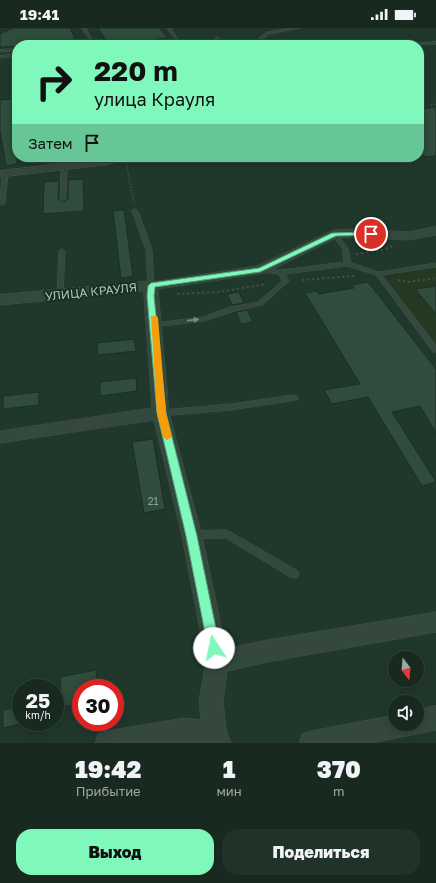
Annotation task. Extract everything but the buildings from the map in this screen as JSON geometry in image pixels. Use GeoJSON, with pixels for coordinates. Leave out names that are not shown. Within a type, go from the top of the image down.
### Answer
{"type":"FeatureCollection","features":[{"type":"Feature","properties":{"kind":"street"},"geometry":{"type":"LineString","coordinates":[[3,174],[106,162]]}},
{"type":"Feature","properties":{"kind":"street","name":"УЛИЦА КРАУЛЯ"},"geometry":{"type":"LineString","coordinates":[[0,300],[151,286],[260,270],[334,234],[358,233],[408,236],[436,231]]}},
{"type":"Feature","properties":{"kind":"street"},"geometry":{"type":"LineString","coordinates":[[107,743],[184,730],[215,740],[211,701],[217,662],[192,536],[162,413],[150,296],[151,286]]}},
{"type":"Feature","properties":{"kind":"street"},"geometry":{"type":"LineString","coordinates":[[0,437],[162,413]]}},
{"type":"Feature","properties":{"kind":"street"},"geometry":{"type":"LineString","coordinates":[[217,662],[267,651],[436,622]]}},
{"type":"Feature","properties":{"kind":"street"},"geometry":{"type":"LineString","coordinates":[[424,721],[436,718]]}},
{"type":"Feature","properties":{"kind":"street"},"geometry":{"type":"LineString","coordinates":[[311,743],[388,728]]}},
{"type":"Feature","properties":{"kind":"lane"},"geometry":{"type":"LineString","coordinates":[[84,28],[92,40]]}},
{"type":"Feature","properties":{"kind":"lane"},"geometry":{"type":"LineString","coordinates":[[169,28],[178,40]]}},
{"type":"Feature","properties":{"kind":"lane"},"geometry":{"type":"LineString","coordinates":[[259,40],[268,33],[299,28]]}},
{"type":"Feature","properties":{"kind":"lane"},"geometry":{"type":"LineString","coordinates":[[424,44],[436,43]]}},
{"type":"Feature","properties":{"kind":"lane"},"geometry":{"type":"LineString","coordinates":[[0,52],[12,51]]}},
{"type":"Feature","properties":{"kind":"lane"},"geometry":{"type":"LineString","coordinates":[[1,57],[12,56]]}},
{"type":"Feature","properties":{"kind":"lane"},"geometry":{"type":"LineString","coordinates":[[63,199],[64,168]]}},
{"type":"Feature","properties":{"kind":"lane"},"geometry":{"type":"LineString","coordinates":[[2,203],[3,174]]}},
{"type":"Feature","properties":{"kind":"lane"},"geometry":{"type":"LineString","coordinates":[[135,211],[149,250],[151,286]]}},
{"type":"Feature","properties":{"kind":"lane"},"geometry":{"type":"LineString","coordinates":[[334,234],[345,248],[348,264]]}},
{"type":"Feature","properties":{"kind":"lane"},"geometry":{"type":"LineString","coordinates":[[60,295],[62,252]]}},
{"type":"Feature","properties":{"kind":"lane"},"geometry":{"type":"LineString","coordinates":[[260,270],[281,272],[348,264],[357,269],[378,274],[436,265]]}},
{"type":"Feature","properties":{"kind":"lane"},"geometry":{"type":"LineString","coordinates":[[154,325],[204,319],[233,309],[260,304],[286,282],[281,272]]}},
{"type":"Feature","properties":{"kind":"lane"},"geometry":{"type":"LineString","coordinates":[[378,274],[436,350]]}},
{"type":"Feature","properties":{"kind":"lane"},"geometry":{"type":"LineString","coordinates":[[162,413],[231,407],[294,398]]}},
{"type":"Feature","properties":{"kind":"lane"},"geometry":{"type":"LineString","coordinates":[[192,536],[227,534],[294,574]]}},
{"type":"Feature","properties":{"kind":"path"},"geometry":{"type":"LineString","coordinates":[[431,105],[436,104]]}},
{"type":"Feature","properties":{"kind":"path"},"geometry":{"type":"LineString","coordinates":[[126,162],[135,211]]}},
{"type":"Feature","properties":{"kind":"green space"},"geometry":{"type":"Polygon","coordinates":[[[436,268],[436,284],[413,288],[436,316],[436,344],[384,277],[436,268]]]}},
{"type":"Feature","properties":{"kind":"slow traffic"},"geometry":{"type":"LineString","coordinates":[[154,318],[162,413],[167,437]]}},
{"type":"Feature","properties":{"kind":"route"},"geometry":{"type":"LineString","coordinates":[[214,648],[192,536],[162,413],[150,296],[151,286],[260,270],[334,234],[371,234]]}}]}
